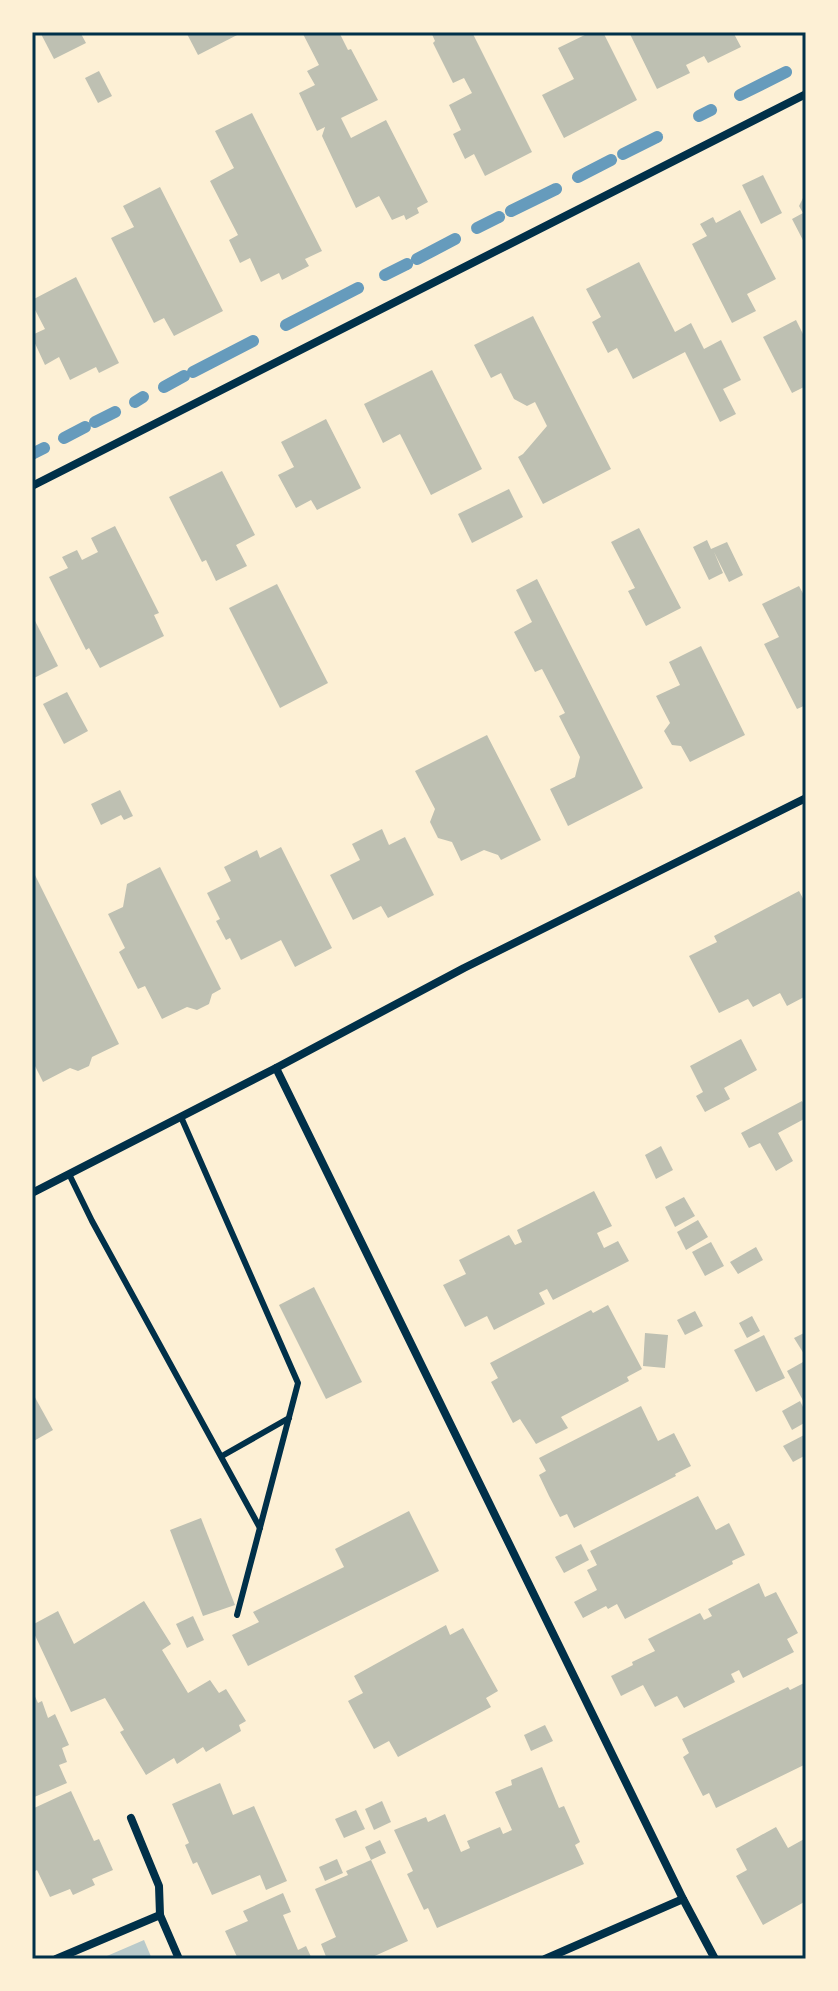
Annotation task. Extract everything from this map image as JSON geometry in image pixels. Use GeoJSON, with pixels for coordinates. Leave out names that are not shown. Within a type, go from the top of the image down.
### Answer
{"type":"FeatureCollection","features":[{"type":"Feature","properties":{"kind":"street"},"geometry":{"type":"LineString","coordinates":[[32,486],[806,94]]}},
{"type":"Feature","properties":{"kind":"street"},"geometry":{"type":"LineString","coordinates":[[32,1193],[464,968],[806,798]]}},
{"type":"Feature","properties":{"kind":"street"},"geometry":{"type":"LineString","coordinates":[[276,1068],[715,1959]]}},
{"type":"Feature","properties":{"kind":"street"},"geometry":{"type":"LineString","coordinates":[[131,1818],[159,1886],[160,1915],[179,1959]]}},
{"type":"Feature","properties":{"kind":"street"},"geometry":{"type":"LineString","coordinates":[[545,1959],[683,1899]]}},
{"type":"Feature","properties":{"kind":"street"},"geometry":{"type":"LineString","coordinates":[[56,1959],[160,1915]]}},
{"type":"Feature","properties":{"kind":"lane"},"geometry":{"type":"LineString","coordinates":[[181,1117],[298,1383],[237,1615]]}},
{"type":"Feature","properties":{"kind":"lane"},"geometry":{"type":"LineString","coordinates":[[69,1174],[260,1528]]}},
{"type":"Feature","properties":{"kind":"lane"},"geometry":{"type":"LineString","coordinates":[[222,1456],[289,1418]]}},
{"type":"Feature","properties":{"kind":"shaded area"},"geometry":{"type":"Polygon","coordinates":[[[144,1940],[152,1959],[100,1959],[144,1940]]]}},
{"type":"Feature","properties":{"kind":"building"},"geometry":{"type":"Polygon","coordinates":[[[40,32],[80,32],[86,43],[54,59],[40,32]]]}},
{"type":"Feature","properties":{"kind":"building"},"geometry":{"type":"Polygon","coordinates":[[[186,32],[243,32],[198,55],[186,32]]]}},
{"type":"Feature","properties":{"kind":"building"},"geometry":{"type":"Polygon","coordinates":[[[339,32],[348,50],[351,49],[378,100],[341,118],[351,138],[386,120],[428,202],[417,208],[419,213],[406,220],[404,215],[392,220],[379,196],[356,208],[322,136],[325,127],[317,131],[299,93],[315,85],[307,71],[319,65],[303,34],[339,32]]]}},
{"type":"Feature","properties":{"kind":"building"},"geometry":{"type":"Polygon","coordinates":[[[431,32],[472,32],[532,152],[485,176],[474,154],[465,159],[453,134],[461,130],[449,105],[472,93],[464,78],[453,83],[433,43],[431,32]]]}},
{"type":"Feature","properties":{"kind":"building"},"geometry":{"type":"Polygon","coordinates":[[[591,32],[603,32],[637,100],[564,138],[542,95],[574,79],[558,48],[591,32]]]}},
{"type":"Feature","properties":{"kind":"building"},"geometry":{"type":"Polygon","coordinates":[[[629,32],[733,32],[741,47],[708,63],[704,56],[686,65],[690,73],[657,89],[629,32]]]}},
{"type":"Feature","properties":{"kind":"building"},"geometry":{"type":"Polygon","coordinates":[[[99,71],[112,96],[98,103],[85,78],[99,71]]]}},
{"type":"Feature","properties":{"kind":"building"},"geometry":{"type":"Polygon","coordinates":[[[252,113],[322,251],[305,259],[309,266],[282,280],[279,273],[261,282],[250,258],[240,263],[229,240],[238,235],[210,181],[234,168],[215,131],[252,113]]]}},
{"type":"Feature","properties":{"kind":"building"},"geometry":{"type":"Polygon","coordinates":[[[763,175],[782,213],[761,224],[742,185],[763,175]]]}},
{"type":"Feature","properties":{"kind":"building"},"geometry":{"type":"Polygon","coordinates":[[[160,187],[223,311],[174,336],[164,318],[154,323],[111,238],[134,227],[123,206],[160,187]]]}},
{"type":"Feature","properties":{"kind":"building"},"geometry":{"type":"Polygon","coordinates":[[[806,196],[806,246],[792,219],[803,213],[799,206],[806,196]]]}},
{"type":"Feature","properties":{"kind":"building"},"geometry":{"type":"Polygon","coordinates":[[[740,210],[776,279],[747,294],[756,311],[732,323],[692,244],[707,236],[700,224],[713,217],[716,223],[740,210]]]}},
{"type":"Feature","properties":{"kind":"building"},"geometry":{"type":"Polygon","coordinates":[[[639,262],[675,332],[691,323],[704,349],[721,340],[741,380],[723,389],[736,414],[720,422],[685,352],[633,379],[617,348],[608,353],[592,322],[601,317],[586,289],[639,262]]]}},
{"type":"Feature","properties":{"kind":"building"},"geometry":{"type":"Polygon","coordinates":[[[76,277],[119,363],[99,373],[96,367],[70,380],[59,357],[45,365],[32,337],[45,329],[32,300],[76,277]]]}},
{"type":"Feature","properties":{"kind":"building"},"geometry":{"type":"Polygon","coordinates":[[[533,316],[611,469],[543,504],[518,457],[547,426],[535,402],[527,406],[514,399],[501,373],[491,378],[474,345],[533,316]]]}},
{"type":"Feature","properties":{"kind":"building"},"geometry":{"type":"Polygon","coordinates":[[[796,320],[806,340],[806,386],[792,393],[763,337],[796,320]]]}},
{"type":"Feature","properties":{"kind":"building"},"geometry":{"type":"Polygon","coordinates":[[[432,370],[482,469],[431,495],[400,434],[383,443],[364,404],[432,370]]]}},
{"type":"Feature","properties":{"kind":"building"},"geometry":{"type":"Polygon","coordinates":[[[326,419],[361,488],[317,510],[311,500],[296,508],[278,475],[294,467],[281,442],[326,419]]]}},
{"type":"Feature","properties":{"kind":"building"},"geometry":{"type":"Polygon","coordinates":[[[222,471],[255,535],[236,545],[247,566],[216,581],[206,560],[202,562],[169,497],[222,471]]]}},
{"type":"Feature","properties":{"kind":"building"},"geometry":{"type":"Polygon","coordinates":[[[509,489],[523,517],[472,543],[458,514],[509,489]]]}},
{"type":"Feature","properties":{"kind":"building"},"geometry":{"type":"Polygon","coordinates":[[[115,526],[159,613],[154,615],[164,636],[100,668],[89,648],[86,650],[49,577],[68,568],[62,557],[77,550],[82,560],[98,552],[91,538],[115,526]]]}},
{"type":"Feature","properties":{"kind":"building"},"geometry":{"type":"Polygon","coordinates":[[[639,528],[681,608],[646,626],[628,591],[635,588],[611,542],[639,528]]]}},
{"type":"Feature","properties":{"kind":"building"},"geometry":{"type":"Polygon","coordinates":[[[707,540],[711,549],[727,542],[743,575],[729,582],[714,552],[723,573],[709,580],[693,547],[707,540]]]}},
{"type":"Feature","properties":{"kind":"building"},"geometry":{"type":"Polygon","coordinates":[[[537,579],[643,788],[568,826],[550,789],[575,777],[580,757],[559,716],[565,713],[542,669],[535,672],[514,632],[532,622],[516,590],[537,579]]]}},
{"type":"Feature","properties":{"kind":"building"},"geometry":{"type":"Polygon","coordinates":[[[277,584],[328,683],[280,708],[229,608],[277,584]]]}},
{"type":"Feature","properties":{"kind":"building"},"geometry":{"type":"Polygon","coordinates":[[[799,586],[806,599],[806,705],[797,709],[764,644],[779,637],[762,604],[799,586]]]}},
{"type":"Feature","properties":{"kind":"building"},"geometry":{"type":"Polygon","coordinates":[[[32,615],[58,666],[32,679],[32,615]]]}},
{"type":"Feature","properties":{"kind":"building"},"geometry":{"type":"Polygon","coordinates":[[[701,646],[745,735],[690,762],[681,746],[672,745],[664,731],[670,723],[656,696],[680,685],[669,662],[701,646]]]}},
{"type":"Feature","properties":{"kind":"building"},"geometry":{"type":"Polygon","coordinates":[[[67,692],[88,731],[64,744],[43,704],[67,692]]]}},
{"type":"Feature","properties":{"kind":"building"},"geometry":{"type":"Polygon","coordinates":[[[487,735],[541,840],[501,860],[498,855],[484,850],[461,861],[452,842],[438,838],[430,822],[435,809],[415,771],[487,735]]]}},
{"type":"Feature","properties":{"kind":"building"},"geometry":{"type":"Polygon","coordinates":[[[120,790],[133,816],[124,820],[121,815],[101,825],[91,804],[120,790]]]}},
{"type":"Feature","properties":{"kind":"building"},"geometry":{"type":"Polygon","coordinates":[[[382,829],[389,845],[405,837],[434,895],[388,918],[381,906],[353,920],[330,875],[360,860],[352,844],[382,829]]]}},
{"type":"Feature","properties":{"kind":"building"},"geometry":{"type":"Polygon","coordinates":[[[281,847],[332,948],[295,967],[281,940],[241,960],[230,938],[226,940],[216,921],[220,919],[207,893],[231,881],[224,867],[257,850],[260,858],[281,847]]]}},
{"type":"Feature","properties":{"kind":"building"},"geometry":{"type":"Polygon","coordinates":[[[160,867],[221,989],[212,994],[209,1004],[197,1010],[187,1007],[162,1019],[145,986],[138,989],[119,952],[125,948],[108,914],[123,907],[127,884],[160,867]]]}},
{"type":"Feature","properties":{"kind":"building"},"geometry":{"type":"Polygon","coordinates":[[[32,869],[119,1044],[92,1057],[89,1066],[78,1071],[70,1068],[43,1082],[32,1060],[32,869]]]}},
{"type":"Feature","properties":{"kind":"building"},"geometry":{"type":"Polygon","coordinates":[[[799,891],[806,904],[806,996],[787,1006],[780,993],[753,1007],[748,999],[719,1013],[689,956],[717,942],[714,936],[799,891]]]}},
{"type":"Feature","properties":{"kind":"building"},"geometry":{"type":"Polygon","coordinates":[[[741,1039],[757,1070],[724,1088],[730,1099],[705,1112],[696,1096],[703,1092],[690,1066],[741,1039]]]}},
{"type":"Feature","properties":{"kind":"building"},"geometry":{"type":"Polygon","coordinates":[[[802,1101],[806,1118],[778,1133],[793,1161],[776,1171],[760,1143],[749,1148],[741,1133],[802,1101]]]}},
{"type":"Feature","properties":{"kind":"building"},"geometry":{"type":"Polygon","coordinates":[[[661,1146],[673,1170],[656,1179],[645,1155],[661,1146]]]}},
{"type":"Feature","properties":{"kind":"building"},"geometry":{"type":"Polygon","coordinates":[[[594,1191],[612,1226],[597,1233],[604,1248],[618,1241],[629,1261],[553,1300],[547,1289],[539,1293],[545,1304],[494,1330],[487,1316],[465,1327],[443,1285],[466,1274],[459,1260],[509,1235],[515,1245],[522,1242],[517,1230],[594,1191]]]}},
{"type":"Feature","properties":{"kind":"building"},"geometry":{"type":"Polygon","coordinates":[[[684,1197],[695,1216],[675,1227],[665,1207],[684,1197]]]}},
{"type":"Feature","properties":{"kind":"building"},"geometry":{"type":"Polygon","coordinates":[[[698,1220],[708,1237],[686,1250],[677,1232],[698,1220]]]}},
{"type":"Feature","properties":{"kind":"building"},"geometry":{"type":"Polygon","coordinates":[[[711,1242],[724,1266],[705,1276],[692,1252],[711,1242]]]}},
{"type":"Feature","properties":{"kind":"building"},"geometry":{"type":"Polygon","coordinates":[[[756,1247],[763,1260],[738,1274],[730,1262],[756,1247]]]}},
{"type":"Feature","properties":{"kind":"building"},"geometry":{"type":"Polygon","coordinates":[[[314,1287],[362,1382],[326,1399],[279,1305],[314,1287]]]}},
{"type":"Feature","properties":{"kind":"building"},"geometry":{"type":"Polygon","coordinates":[[[608,1305],[642,1369],[627,1377],[629,1381],[561,1417],[568,1428],[536,1444],[520,1419],[513,1423],[491,1382],[498,1378],[490,1363],[591,1310],[593,1313],[608,1305]]]}},
{"type":"Feature","properties":{"kind":"building"},"geometry":{"type":"Polygon","coordinates":[[[695,1311],[703,1326],[685,1335],[677,1320],[695,1311]]]}},
{"type":"Feature","properties":{"kind":"building"},"geometry":{"type":"Polygon","coordinates":[[[752,1316],[760,1331],[747,1338],[739,1323],[752,1316]]]}},
{"type":"Feature","properties":{"kind":"building"},"geometry":{"type":"Polygon","coordinates":[[[806,1332],[806,1353],[804,1354],[794,1338],[806,1332]]]}},
{"type":"Feature","properties":{"kind":"building"},"geometry":{"type":"Polygon","coordinates":[[[645,1333],[668,1335],[665,1368],[643,1366],[645,1333]]]}},
{"type":"Feature","properties":{"kind":"building"},"geometry":{"type":"Polygon","coordinates":[[[764,1335],[785,1378],[756,1392],[734,1350],[764,1335]]]}},
{"type":"Feature","properties":{"kind":"building"},"geometry":{"type":"Polygon","coordinates":[[[803,1362],[806,1367],[806,1406],[787,1371],[803,1362]]]}},
{"type":"Feature","properties":{"kind":"building"},"geometry":{"type":"Polygon","coordinates":[[[32,1392],[53,1430],[32,1442],[32,1392]]]}},
{"type":"Feature","properties":{"kind":"building"},"geometry":{"type":"Polygon","coordinates":[[[800,1401],[806,1413],[806,1422],[792,1430],[782,1411],[800,1401]]]}},
{"type":"Feature","properties":{"kind":"building"},"geometry":{"type":"Polygon","coordinates":[[[641,1406],[658,1441],[674,1433],[691,1466],[574,1528],[567,1514],[560,1517],[549,1496],[539,1475],[546,1471],[539,1458],[641,1406]]]}},
{"type":"Feature","properties":{"kind":"building"},"geometry":{"type":"Polygon","coordinates":[[[806,1434],[806,1455],[793,1462],[783,1446],[806,1434]]]}},
{"type":"Feature","properties":{"kind":"building"},"geometry":{"type":"Polygon","coordinates":[[[698,1496],[716,1530],[729,1523],[745,1555],[625,1619],[617,1604],[583,1618],[574,1602],[597,1590],[587,1570],[597,1565],[590,1551],[698,1496]]]}},
{"type":"Feature","properties":{"kind":"building"},"geometry":{"type":"Polygon","coordinates":[[[409,1511],[439,1571],[248,1666],[232,1635],[259,1622],[253,1612],[344,1567],[335,1549],[409,1511]]]}},
{"type":"Feature","properties":{"kind":"building"},"geometry":{"type":"Polygon","coordinates":[[[201,1518],[235,1605],[203,1616],[170,1530],[201,1518]]]}},
{"type":"Feature","properties":{"kind":"building"},"geometry":{"type":"Polygon","coordinates":[[[581,1544],[589,1560],[564,1573],[555,1557],[581,1544]]]}},
{"type":"Feature","properties":{"kind":"building"},"geometry":{"type":"Polygon","coordinates":[[[759,1583],[765,1597],[776,1592],[798,1633],[787,1639],[794,1652],[743,1678],[739,1670],[731,1674],[735,1682],[684,1708],[677,1696],[655,1707],[643,1685],[621,1696],[611,1676],[655,1651],[648,1639],[700,1613],[704,1620],[712,1616],[708,1609],[759,1583]]]}},
{"type":"Feature","properties":{"kind":"building"},"geometry":{"type":"Polygon","coordinates":[[[144,1601],[171,1644],[162,1650],[188,1693],[210,1680],[219,1693],[226,1689],[246,1721],[239,1725],[241,1731],[206,1752],[203,1747],[177,1764],[174,1758],[146,1775],[120,1732],[124,1730],[105,1698],[71,1712],[32,1629],[32,1625],[58,1611],[74,1644],[144,1601]]]}},
{"type":"Feature","properties":{"kind":"building"},"geometry":{"type":"Polygon","coordinates":[[[193,1616],[204,1640],[187,1648],[176,1624],[193,1616]]]}},
{"type":"Feature","properties":{"kind":"building"},"geometry":{"type":"Polygon","coordinates":[[[446,1625],[450,1635],[463,1628],[498,1691],[486,1698],[491,1707],[398,1757],[389,1741],[374,1749],[348,1701],[363,1693],[354,1676],[446,1625]]]}},
{"type":"Feature","properties":{"kind":"building"},"geometry":{"type":"Polygon","coordinates":[[[804,1683],[806,1764],[716,1808],[709,1793],[703,1796],[683,1757],[689,1753],[682,1739],[788,1687],[790,1690],[804,1683]]]}},
{"type":"Feature","properties":{"kind":"building"},"geometry":{"type":"Polygon","coordinates":[[[32,1690],[38,1703],[42,1701],[48,1718],[55,1714],[69,1745],[62,1748],[67,1762],[59,1765],[67,1783],[32,1798],[32,1690]]]}},
{"type":"Feature","properties":{"kind":"building"},"geometry":{"type":"Polygon","coordinates":[[[545,1725],[553,1741],[531,1751],[524,1735],[545,1725]]]}},
{"type":"Feature","properties":{"kind":"building"},"geometry":{"type":"Polygon","coordinates":[[[542,1767],[559,1808],[564,1806],[580,1842],[575,1845],[584,1864],[437,1928],[428,1908],[424,1910],[407,1874],[413,1871],[394,1830],[426,1817],[428,1822],[445,1814],[461,1852],[470,1848],[467,1841],[500,1827],[503,1834],[512,1830],[495,1792],[512,1785],[511,1780],[542,1767]]]}},
{"type":"Feature","properties":{"kind":"building"},"geometry":{"type":"Polygon","coordinates":[[[220,1783],[233,1815],[254,1806],[287,1881],[266,1890],[260,1875],[212,1895],[197,1862],[193,1864],[185,1845],[189,1843],[172,1804],[220,1783]]]}},
{"type":"Feature","properties":{"kind":"building"},"geometry":{"type":"Polygon","coordinates":[[[71,1791],[94,1841],[99,1839],[113,1870],[92,1879],[95,1885],[73,1895],[70,1889],[50,1897],[32,1865],[32,1809],[71,1791]]]}},
{"type":"Feature","properties":{"kind":"building"},"geometry":{"type":"Polygon","coordinates":[[[382,1801],[391,1822],[374,1830],[365,1809],[382,1801]]]}},
{"type":"Feature","properties":{"kind":"building"},"geometry":{"type":"Polygon","coordinates":[[[356,1810],[365,1829],[344,1838],[335,1819],[356,1810]]]}},
{"type":"Feature","properties":{"kind":"building"},"geometry":{"type":"Polygon","coordinates":[[[776,1827],[788,1848],[806,1838],[806,1901],[763,1925],[736,1876],[747,1870],[736,1849],[776,1827]]]}},
{"type":"Feature","properties":{"kind":"building"},"geometry":{"type":"Polygon","coordinates":[[[380,1840],[386,1853],[371,1860],[365,1847],[380,1840]]]}},
{"type":"Feature","properties":{"kind":"building"},"geometry":{"type":"Polygon","coordinates":[[[337,1859],[343,1873],[325,1881],[319,1867],[337,1859]]]}},
{"type":"Feature","properties":{"kind":"building"},"geometry":{"type":"Polygon","coordinates":[[[371,1860],[408,1941],[368,1959],[327,1959],[321,1944],[336,1937],[315,1889],[348,1875],[346,1871],[371,1860]]]}},
{"type":"Feature","properties":{"kind":"building"},"geometry":{"type":"Polygon","coordinates":[[[283,1893],[291,1912],[283,1915],[298,1950],[306,1946],[312,1959],[238,1959],[225,1931],[248,1921],[243,1911],[283,1893]]]}},
{"type":"Feature","properties":{"kind":"waterway"},"geometry":{"type":"LineString","coordinates":[[740,95],[786,72]]}},
{"type":"Feature","properties":{"kind":"waterway"},"geometry":{"type":"LineString","coordinates":[[699,116],[711,110]]}},
{"type":"Feature","properties":{"kind":"waterway"},"geometry":{"type":"LineString","coordinates":[[623,154],[657,137]]}},
{"type":"Feature","properties":{"kind":"waterway"},"geometry":{"type":"LineString","coordinates":[[578,177],[611,160]]}},
{"type":"Feature","properties":{"kind":"waterway"},"geometry":{"type":"LineString","coordinates":[[511,211],[556,189]]}},
{"type":"Feature","properties":{"kind":"waterway"},"geometry":{"type":"LineString","coordinates":[[477,228],[499,217]]}},
{"type":"Feature","properties":{"kind":"waterway"},"geometry":{"type":"LineString","coordinates":[[417,259],[455,239]]}},
{"type":"Feature","properties":{"kind":"waterway"},"geometry":{"type":"LineString","coordinates":[[385,275],[407,264]]}},
{"type":"Feature","properties":{"kind":"waterway"},"geometry":{"type":"LineString","coordinates":[[286,325],[358,288]]}},
{"type":"Feature","properties":{"kind":"waterway"},"geometry":{"type":"LineString","coordinates":[[193,372],[253,341]]}},
{"type":"Feature","properties":{"kind":"waterway"},"geometry":{"type":"LineString","coordinates":[[164,387],[184,376]]}},
{"type":"Feature","properties":{"kind":"waterway"},"geometry":{"type":"LineString","coordinates":[[135,402],[143,397]]}},
{"type":"Feature","properties":{"kind":"waterway"},"geometry":{"type":"LineString","coordinates":[[95,422],[115,412]]}},
{"type":"Feature","properties":{"kind":"waterway"},"geometry":{"type":"LineString","coordinates":[[64,438],[85,427]]}},
{"type":"Feature","properties":{"kind":"waterway"},"geometry":{"type":"LineString","coordinates":[[32,454],[44,448]]}}]}
